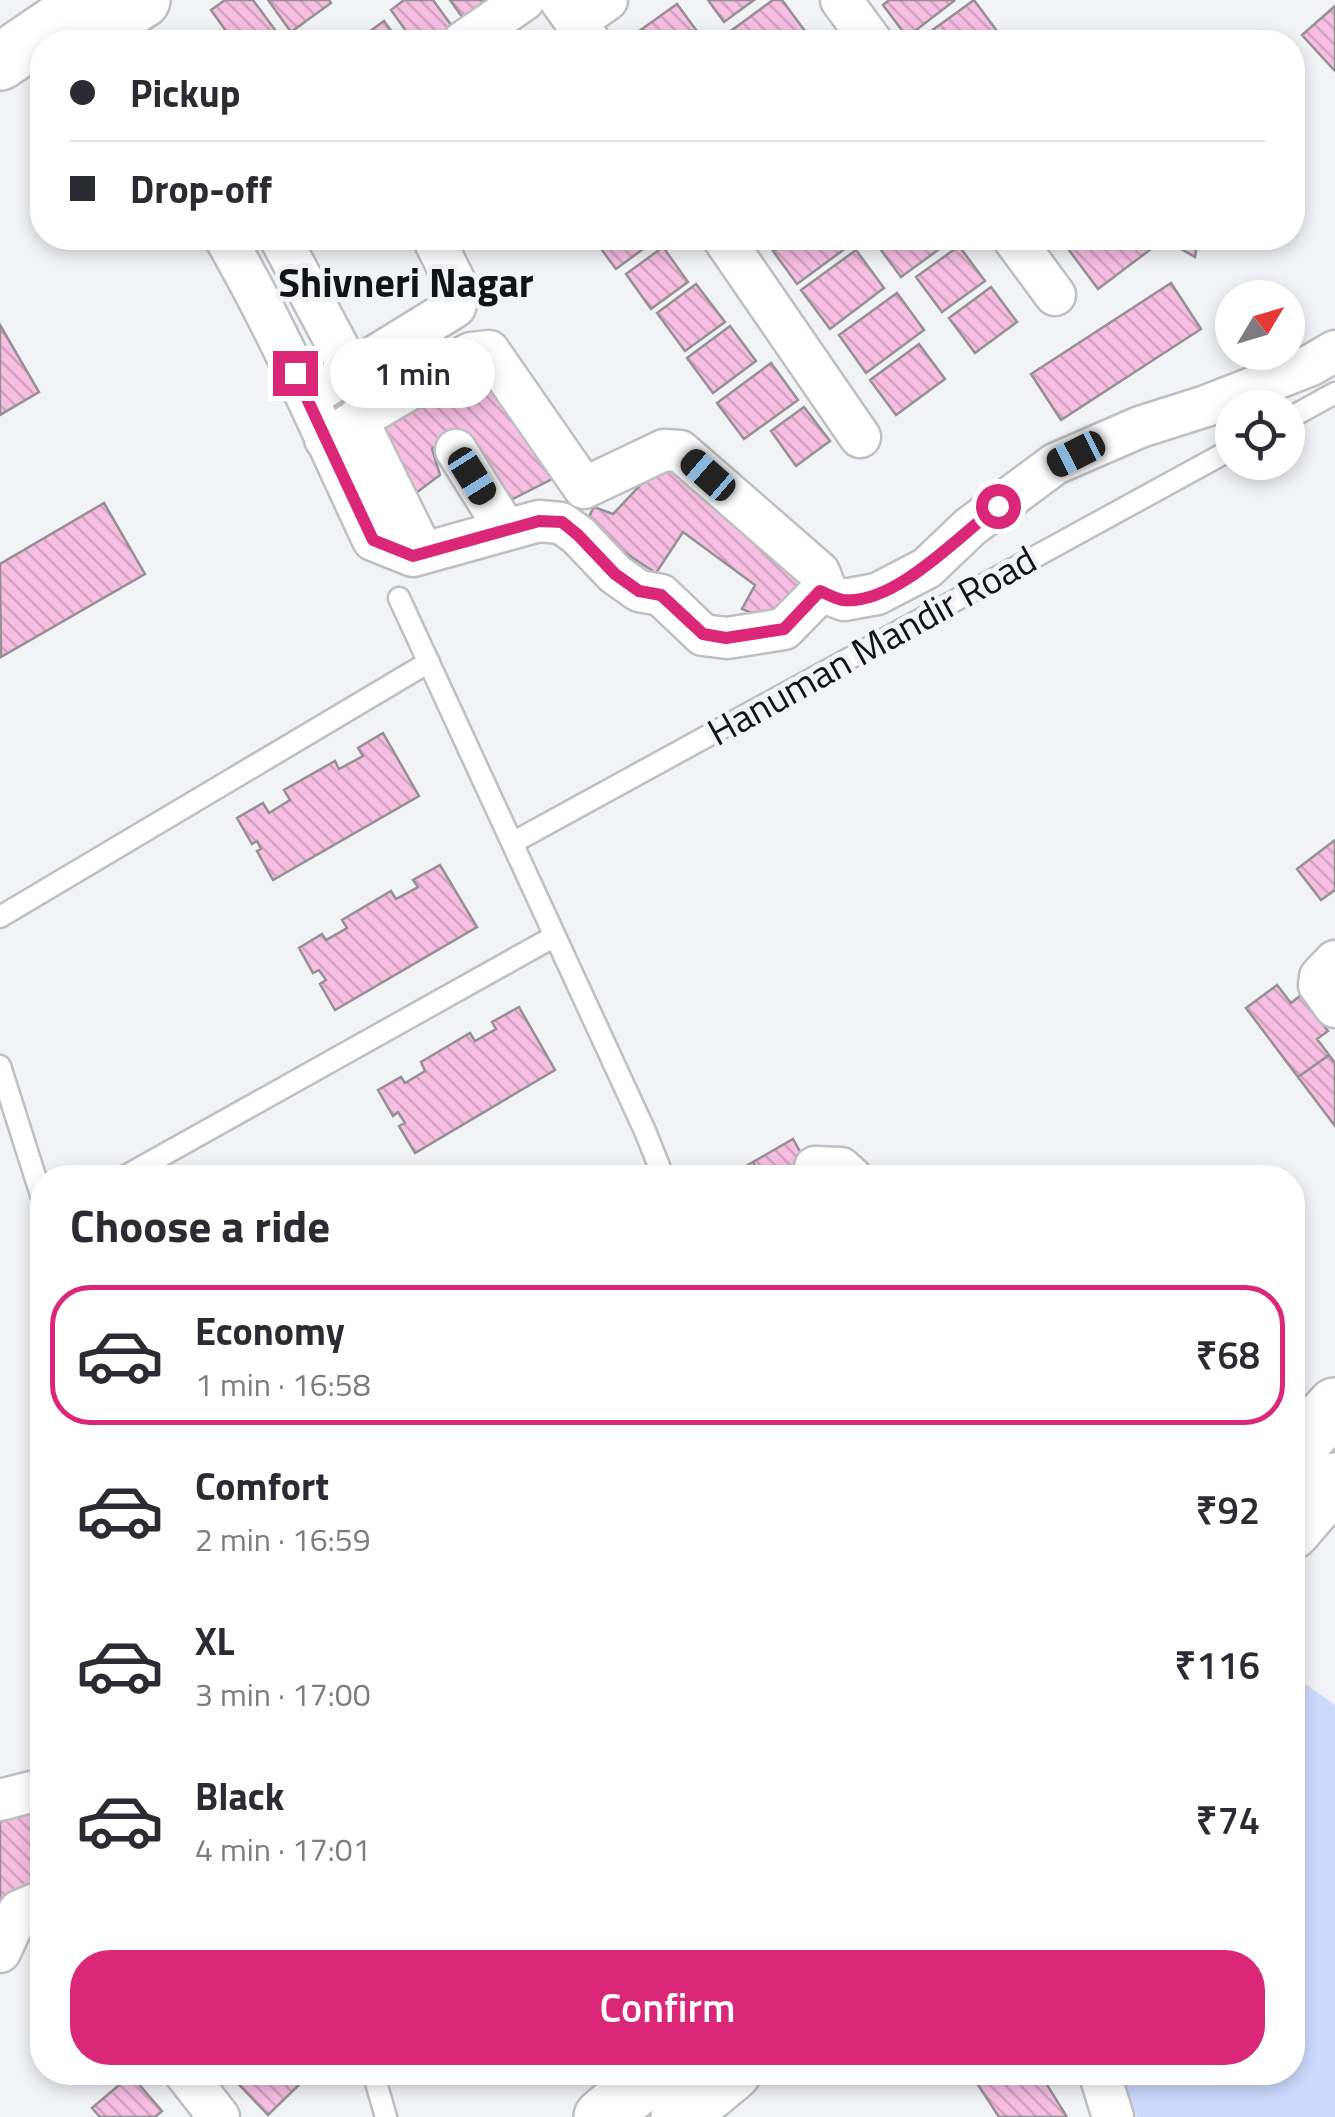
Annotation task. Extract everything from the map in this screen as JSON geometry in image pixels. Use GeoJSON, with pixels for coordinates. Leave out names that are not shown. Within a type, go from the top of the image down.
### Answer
{"type":"FeatureCollection","features":[{"type":"Feature","properties":{"kind":"main road"},"geometry":{"type":"LineString","coordinates":[[0,24],[36,0]]}},
{"type":"Feature","properties":{"kind":"main road"},"geometry":{"type":"LineString","coordinates":[[0,62],[30,51]]}},
{"type":"Feature","properties":{"kind":"main road"},"geometry":{"type":"LineString","coordinates":[[0,90],[30,71]]}},
{"type":"Feature","properties":{"kind":"main road"},"geometry":{"type":"LineString","coordinates":[[1305,1439],[1335,1406]]}},
{"type":"Feature","properties":{"kind":"main road"},"geometry":{"type":"LineString","coordinates":[[1305,1516],[1335,1481]]}},
{"type":"Feature","properties":{"kind":"main road"},"geometry":{"type":"LineString","coordinates":[[602,2117],[640,2085]]}},
{"type":"Feature","properties":{"kind":"main road"},"geometry":{"type":"LineString","coordinates":[[679,2117],[717,2085]]}},
{"type":"Feature","properties":{"kind":"street"},"geometry":{"type":"LineString","coordinates":[[480,30],[524,0]]}},
{"type":"Feature","properties":{"kind":"street"},"geometry":{"type":"LineString","coordinates":[[841,0],[863,30]]}},
{"type":"Feature","properties":{"kind":"street"},"geometry":{"type":"LineString","coordinates":[[237,250],[301,386],[341,429],[373,540],[413,556],[539,521],[562,522],[615,574],[639,591],[661,595],[703,634],[726,638],[784,629],[824,586],[819,572],[680,451],[664,450],[584,488],[562,522]]}},
{"type":"Feature","properties":{"kind":"street"},"geometry":{"type":"LineString","coordinates":[[286,250],[344,360]]}},
{"type":"Feature","properties":{"kind":"street"},"geometry":{"type":"LineString","coordinates":[[301,386],[344,360],[455,307],[460,292],[439,250]]}},
{"type":"Feature","properties":{"kind":"street"},"geometry":{"type":"LineString","coordinates":[[731,250],[860,437]]}},
{"type":"Feature","properties":{"kind":"street"},"geometry":{"type":"LineString","coordinates":[[1023,250],[1055,295]]}},
{"type":"Feature","properties":{"kind":"street"},"geometry":{"type":"LineString","coordinates":[[341,429],[471,353],[489,351],[584,488]]}},
{"type":"Feature","properties":{"kind":"street"},"geometry":{"type":"LineString","coordinates":[[820,591],[844,600],[877,594],[927,568],[970,528],[1055,464],[1140,427],[1311,365],[1335,351]]}},
{"type":"Feature","properties":{"kind":"street"},"geometry":{"type":"LineString","coordinates":[[456,450],[506,530]]}},
{"type":"Feature","properties":{"kind":"street"},"geometry":{"type":"LineString","coordinates":[[1335,962],[1320,976],[1319,985],[1335,1007]]}},
{"type":"Feature","properties":{"kind":"street"},"geometry":{"type":"LineString","coordinates":[[0,1800],[30,1791]]}},
{"type":"Feature","properties":{"kind":"street"},"geometry":{"type":"LineString","coordinates":[[0,1952],[19,1911],[30,1906]]}},
{"type":"Feature","properties":{"kind":"street"},"geometry":{"type":"LineString","coordinates":[[200,2085],[219,2117]]}},
{"type":"Feature","properties":{"kind":"street"},"geometry":{"type":"LineString","coordinates":[[1103,2085],[1113,2117]]}},
{"type":"Feature","properties":{"kind":"lane"},"geometry":{"type":"LineString","coordinates":[[1305,410],[1335,393]]}},
{"type":"Feature","properties":{"kind":"lane","name":"Hanuman Mandir Road"},"geometry":{"type":"LineString","coordinates":[[512,844],[1215,458]]}},
{"type":"Feature","properties":{"kind":"lane"},"geometry":{"type":"LineString","coordinates":[[399,598],[658,1165]]}},
{"type":"Feature","properties":{"kind":"lane"},"geometry":{"type":"LineString","coordinates":[[0,918],[429,662]]}},
{"type":"Feature","properties":{"kind":"lane"},"geometry":{"type":"LineString","coordinates":[[145,1165],[555,936]]}},
{"type":"Feature","properties":{"kind":"lane"},"geometry":{"type":"LineString","coordinates":[[0,1066],[32,1165]]}},
{"type":"Feature","properties":{"kind":"lane"},"geometry":{"type":"LineString","coordinates":[[377,2085],[386,2117]]}},
{"type":"Feature","properties":{"kind":"shaded area"},"geometry":{"type":"Polygon","coordinates":[[[1305,1684],[1335,1705],[1335,2117],[1137,2117],[1125,2085],[1305,2085],[1305,1684]]]}},
{"type":"Feature","properties":{"kind":"building"},"geometry":{"type":"Polygon","coordinates":[[[225,0],[253,0],[275,30],[225,30],[211,10],[225,0]]]}},
{"type":"Feature","properties":{"kind":"building"},"geometry":{"type":"Polygon","coordinates":[[[268,0],[329,0],[331,3],[290,30],[268,0]]]}},
{"type":"Feature","properties":{"kind":"building"},"geometry":{"type":"Polygon","coordinates":[[[404,0],[433,0],[454,29],[405,30],[391,10],[404,0]]]}},
{"type":"Feature","properties":{"kind":"building"},"geometry":{"type":"Polygon","coordinates":[[[450,0],[495,0],[465,21],[450,0]]]}},
{"type":"Feature","properties":{"kind":"building"},"geometry":{"type":"Polygon","coordinates":[[[708,0],[754,0],[724,22],[708,0]]]}},
{"type":"Feature","properties":{"kind":"building"},"geometry":{"type":"Polygon","coordinates":[[[773,0],[782,0],[804,30],[732,30],[773,0]]]}},
{"type":"Feature","properties":{"kind":"building"},"geometry":{"type":"Polygon","coordinates":[[[889,0],[954,1],[916,30],[902,30],[883,5],[889,0]]]}},
{"type":"Feature","properties":{"kind":"building"},"geometry":{"type":"Polygon","coordinates":[[[974,0],[996,30],[933,30],[974,0]]]}},
{"type":"Feature","properties":{"kind":"building"},"geometry":{"type":"Polygon","coordinates":[[[677,4],[696,30],[641,30],[677,4]]]}},
{"type":"Feature","properties":{"kind":"building"},"geometry":{"type":"Polygon","coordinates":[[[1335,6],[1335,71],[1305,38],[1305,32],[1335,6]]]}},
{"type":"Feature","properties":{"kind":"building"},"geometry":{"type":"Polygon","coordinates":[[[384,21],[390,30],[372,30],[384,21]]]}},
{"type":"Feature","properties":{"kind":"building"},"geometry":{"type":"Polygon","coordinates":[[[602,250],[642,250],[616,269],[602,250]]]}},
{"type":"Feature","properties":{"kind":"building"},"geometry":{"type":"Polygon","coordinates":[[[659,250],[665,250],[688,282],[651,309],[626,274],[659,250]]]}},
{"type":"Feature","properties":{"kind":"building"},"geometry":{"type":"Polygon","coordinates":[[[774,250],[843,250],[797,284],[774,250]]]}},
{"type":"Feature","properties":{"kind":"building"},"geometry":{"type":"Polygon","coordinates":[[[856,250],[884,288],[830,329],[801,290],[856,250]]]}},
{"type":"Feature","properties":{"kind":"building"},"geometry":{"type":"Polygon","coordinates":[[[881,250],[938,250],[901,277],[881,250]]]}},
{"type":"Feature","properties":{"kind":"building"},"geometry":{"type":"Polygon","coordinates":[[[953,250],[962,250],[985,281],[942,312],[916,277],[953,250]]]}},
{"type":"Feature","properties":{"kind":"building"},"geometry":{"type":"Polygon","coordinates":[[[1069,250],[1150,250],[1098,289],[1069,250]]]}},
{"type":"Feature","properties":{"kind":"building"},"geometry":{"type":"Polygon","coordinates":[[[1171,283],[1201,329],[1061,420],[1031,374],[1171,283]]]}},
{"type":"Feature","properties":{"kind":"building"},"geometry":{"type":"Polygon","coordinates":[[[696,284],[725,322],[685,351],[657,313],[696,284]]]}},
{"type":"Feature","properties":{"kind":"building"},"geometry":{"type":"Polygon","coordinates":[[[991,287],[1017,322],[975,353],[949,318],[991,287]]]}},
{"type":"Feature","properties":{"kind":"building"},"geometry":{"type":"Polygon","coordinates":[[[897,293],[924,330],[866,373],[839,335],[897,293]]]}},
{"type":"Feature","properties":{"kind":"building"},"geometry":{"type":"Polygon","coordinates":[[[0,325],[39,392],[0,415],[0,325]]]}},
{"type":"Feature","properties":{"kind":"building"},"geometry":{"type":"Polygon","coordinates":[[[730,326],[756,361],[713,393],[687,358],[730,326]]]}},
{"type":"Feature","properties":{"kind":"building"},"geometry":{"type":"Polygon","coordinates":[[[919,344],[945,379],[896,415],[870,380],[919,344]]]}},
{"type":"Feature","properties":{"kind":"building"},"geometry":{"type":"Polygon","coordinates":[[[480,358],[556,477],[509,501],[457,430],[432,449],[440,475],[416,493],[375,422],[480,358]]]}},
{"type":"Feature","properties":{"kind":"building"},"geometry":{"type":"Polygon","coordinates":[[[771,363],[798,400],[744,439],[717,403],[771,363]]]}},
{"type":"Feature","properties":{"kind":"building"},"geometry":{"type":"Polygon","coordinates":[[[804,407],[830,441],[796,466],[771,431],[804,407]]]}},
{"type":"Feature","properties":{"kind":"building"},"geometry":{"type":"Polygon","coordinates":[[[665,459],[814,580],[773,622],[742,609],[755,585],[683,532],[656,573],[584,526],[594,507],[613,514],[665,459]]]}},
{"type":"Feature","properties":{"kind":"building"},"geometry":{"type":"Polygon","coordinates":[[[104,503],[145,574],[1,657],[0,564],[104,503]]]}},
{"type":"Feature","properties":{"kind":"building"},"geometry":{"type":"Polygon","coordinates":[[[383,733],[419,796],[273,880],[257,851],[261,849],[257,841],[252,844],[237,818],[263,803],[269,813],[290,800],[284,790],[335,761],[339,769],[363,756],[358,748],[383,733]]]}},
{"type":"Feature","properties":{"kind":"building"},"geometry":{"type":"Polygon","coordinates":[[[1335,840],[1335,890],[1321,900],[1297,869],[1335,840]]]}},
{"type":"Feature","properties":{"kind":"building"},"geometry":{"type":"Polygon","coordinates":[[[440,865],[477,927],[335,1010],[320,984],[326,980],[319,970],[313,973],[299,948],[322,934],[326,940],[347,928],[342,920],[391,891],[396,899],[418,887],[413,880],[440,865]]]}},
{"type":"Feature","properties":{"kind":"building"},"geometry":{"type":"Polygon","coordinates":[[[1277,985],[1291,1003],[1301,995],[1328,1031],[1317,1039],[1329,1055],[1298,1077],[1246,1008],[1277,985]]]}},
{"type":"Feature","properties":{"kind":"building"},"geometry":{"type":"Polygon","coordinates":[[[519,1007],[555,1070],[415,1153],[399,1126],[405,1123],[398,1112],[393,1116],[378,1090],[401,1077],[405,1083],[425,1071],[421,1062],[470,1033],[475,1041],[496,1029],[492,1022],[519,1007]]]}},
{"type":"Feature","properties":{"kind":"building"},"geometry":{"type":"Polygon","coordinates":[[[1329,1055],[1335,1063],[1335,1126],[1298,1077],[1329,1055]]]}},
{"type":"Feature","properties":{"kind":"building"},"geometry":{"type":"Polygon","coordinates":[[[793,1139],[808,1165],[755,1165],[753,1162],[793,1139]]]}},
{"type":"Feature","properties":{"kind":"building"},"geometry":{"type":"Polygon","coordinates":[[[30,1811],[30,1902],[0,1923],[0,1822],[30,1811]]]}},
{"type":"Feature","properties":{"kind":"building"},"geometry":{"type":"Polygon","coordinates":[[[119,2085],[140,2085],[162,2111],[155,2117],[100,2117],[92,2108],[119,2085]]]}},
{"type":"Feature","properties":{"kind":"building"},"geometry":{"type":"Polygon","coordinates":[[[239,2085],[299,2085],[268,2115],[239,2085]]]}},
{"type":"Feature","properties":{"kind":"building"},"geometry":{"type":"Polygon","coordinates":[[[978,2085],[1047,2085],[1067,2117],[999,2117],[978,2085]]]}},
{"type":"Feature","properties":{"kind":"district","name":"Shivneri Nagar"},"geometry":{"type":"Point","coordinates":[406,283]}},
{"type":"Feature","properties":{"kind":"route"},"geometry":{"type":"LineString","coordinates":[[295,373],[373,540],[413,556],[539,521],[562,522],[615,574],[639,591],[661,595],[703,634],[726,638],[784,629],[820,591],[844,600],[877,594],[927,568],[998,506]]}}]}
